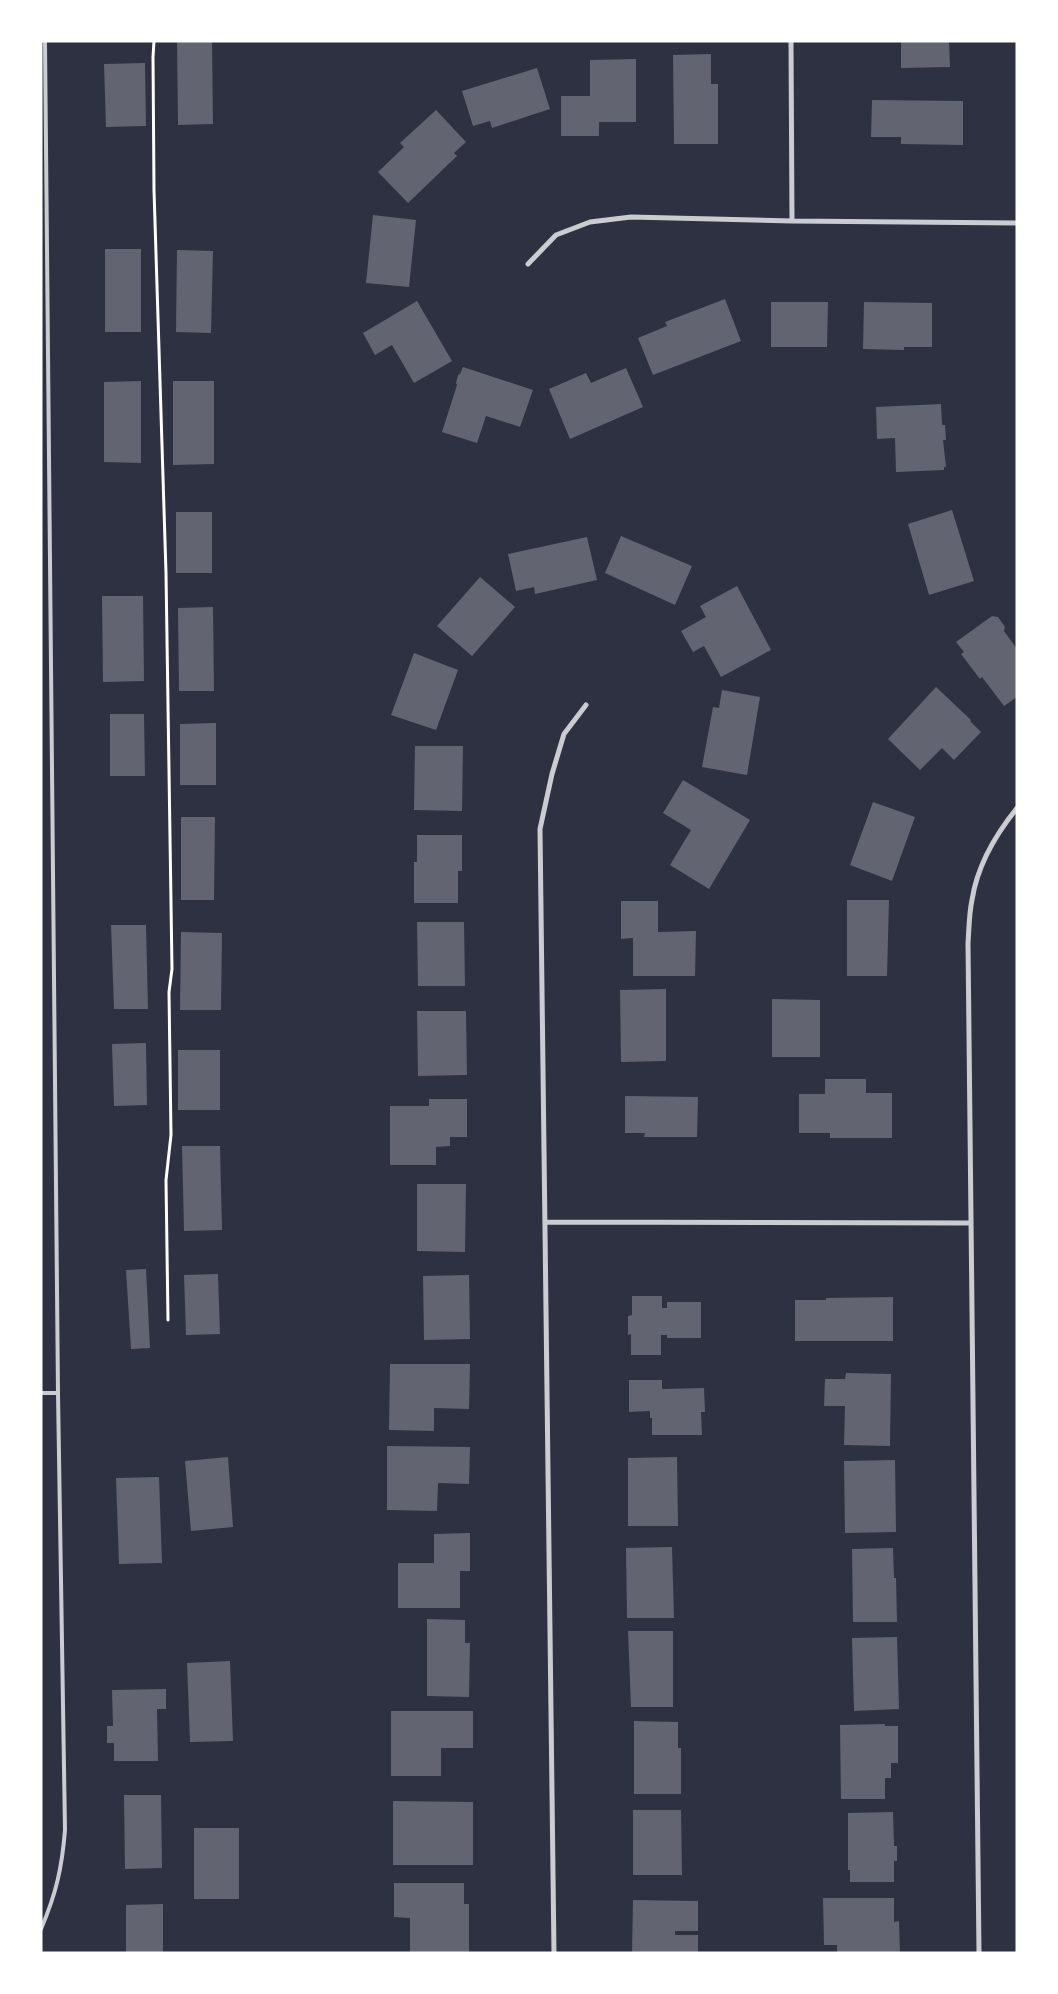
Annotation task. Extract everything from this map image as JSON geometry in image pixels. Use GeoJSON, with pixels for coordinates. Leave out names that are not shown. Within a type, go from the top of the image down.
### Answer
{"type":"FeatureCollection","features":[{"type":"Feature","properties":{"kind":"street"},"geometry":{"type":"LineString","coordinates":[[791,41],[792,221]]}},
{"type":"Feature","properties":{"kind":"street"},"geometry":{"type":"LineString","coordinates":[[528,264],[556,235],[590,222],[631,217],[1017,223]]}},
{"type":"Feature","properties":{"kind":"street"},"geometry":{"type":"LineString","coordinates":[[554,1953],[540,829],[552,774],[564,734],[586,705]]}},
{"type":"Feature","properties":{"kind":"street"},"geometry":{"type":"LineString","coordinates":[[979,1953],[968,943],[972,899],[984,861],[1003,825],[1017,808]]}},
{"type":"Feature","properties":{"kind":"street"},"geometry":{"type":"LineString","coordinates":[[546,1222],[971,1223]]}},
{"type":"Feature","properties":{"kind":"lane"},"geometry":{"type":"LineString","coordinates":[[41,1930],[54,1900],[62,1865],[65,1830],[58,1393],[44,41]]}},
{"type":"Feature","properties":{"kind":"lane"},"geometry":{"type":"LineString","coordinates":[[41,1393],[58,1393]]}},
{"type":"Feature","properties":{"kind":"path"},"geometry":{"type":"LineString","coordinates":[[154,41],[154,190],[166,574],[172,969],[169,992],[171,1135],[166,1180],[168,1320]]}},
{"type":"Feature","properties":{"kind":"building"},"geometry":{"type":"Polygon","coordinates":[[[177,41],[212,41],[213,124],[178,125],[177,41]]]}},
{"type":"Feature","properties":{"kind":"building"},"geometry":{"type":"Polygon","coordinates":[[[901,41],[949,41],[950,67],[901,68],[901,41]]]}},
{"type":"Feature","properties":{"kind":"building"},"geometry":{"type":"Polygon","coordinates":[[[711,54],[711,84],[718,84],[718,144],[674,144],[673,55],[711,54]]]}},
{"type":"Feature","properties":{"kind":"building"},"geometry":{"type":"Polygon","coordinates":[[[636,59],[636,122],[599,122],[599,136],[561,136],[561,96],[590,96],[590,60],[636,59]]]}},
{"type":"Feature","properties":{"kind":"building"},"geometry":{"type":"Polygon","coordinates":[[[145,63],[146,126],[106,127],[104,64],[145,63]]]}},
{"type":"Feature","properties":{"kind":"building"},"geometry":{"type":"Polygon","coordinates":[[[537,68],[550,109],[492,128],[490,121],[473,126],[462,91],[537,68]]]}},
{"type":"Feature","properties":{"kind":"building"},"geometry":{"type":"Polygon","coordinates":[[[872,100],[963,101],[963,145],[901,144],[901,137],[871,137],[872,100]]]}},
{"type":"Feature","properties":{"kind":"building"},"geometry":{"type":"Polygon","coordinates":[[[436,110],[466,142],[454,153],[457,156],[408,203],[378,172],[404,147],[400,143],[436,110]]]}},
{"type":"Feature","properties":{"kind":"building"},"geometry":{"type":"Polygon","coordinates":[[[373,215],[416,220],[409,287],[366,283],[373,215]]]}},
{"type":"Feature","properties":{"kind":"building"},"geometry":{"type":"Polygon","coordinates":[[[105,249],[141,249],[141,332],[105,332],[105,249]]]}},
{"type":"Feature","properties":{"kind":"building"},"geometry":{"type":"Polygon","coordinates":[[[177,250],[213,251],[211,333],[176,332],[177,250]]]}},
{"type":"Feature","properties":{"kind":"building"},"geometry":{"type":"Polygon","coordinates":[[[725,299],[741,341],[653,375],[638,338],[667,326],[665,322],[725,299]]]}},
{"type":"Feature","properties":{"kind":"building"},"geometry":{"type":"Polygon","coordinates":[[[417,301],[452,361],[414,383],[392,345],[375,355],[363,333],[417,301]]]}},
{"type":"Feature","properties":{"kind":"building"},"geometry":{"type":"Polygon","coordinates":[[[771,302],[828,302],[827,347],[771,347],[771,302]]]}},
{"type":"Feature","properties":{"kind":"building"},"geometry":{"type":"Polygon","coordinates":[[[864,302],[932,303],[932,347],[904,347],[904,350],[863,349],[864,302]]]}},
{"type":"Feature","properties":{"kind":"building"},"geometry":{"type":"Polygon","coordinates":[[[463,367],[533,390],[520,427],[486,416],[477,443],[442,432],[457,385],[458,375],[463,367]]]}},
{"type":"Feature","properties":{"kind":"building"},"geometry":{"type":"Polygon","coordinates":[[[626,368],[643,407],[570,439],[549,389],[586,373],[591,383],[626,368]]]}},
{"type":"Feature","properties":{"kind":"building"},"geometry":{"type":"Polygon","coordinates":[[[141,381],[141,463],[104,462],[104,382],[141,381]]]}},
{"type":"Feature","properties":{"kind":"building"},"geometry":{"type":"Polygon","coordinates":[[[173,381],[214,381],[214,464],[173,465],[173,381]]]}},
{"type":"Feature","properties":{"kind":"building"},"geometry":{"type":"Polygon","coordinates":[[[941,404],[942,425],[945,425],[946,440],[943,440],[946,467],[944,467],[944,470],[896,472],[895,438],[877,439],[876,407],[941,404]]]}},
{"type":"Feature","properties":{"kind":"building"},"geometry":{"type":"Polygon","coordinates":[[[952,510],[974,581],[929,595],[908,524],[952,510]]]}},
{"type":"Feature","properties":{"kind":"building"},"geometry":{"type":"Polygon","coordinates":[[[176,512],[212,512],[212,573],[176,573],[176,512]]]}},
{"type":"Feature","properties":{"kind":"building"},"geometry":{"type":"Polygon","coordinates":[[[621,536],[692,566],[675,605],[605,573],[621,536]]]}},
{"type":"Feature","properties":{"kind":"building"},"geometry":{"type":"Polygon","coordinates":[[[587,537],[597,580],[535,594],[534,587],[516,591],[508,554],[587,537]]]}},
{"type":"Feature","properties":{"kind":"building"},"geometry":{"type":"Polygon","coordinates":[[[480,577],[515,607],[472,656],[437,626],[480,577]]]}},
{"type":"Feature","properties":{"kind":"building"},"geometry":{"type":"Polygon","coordinates":[[[737,586],[771,650],[721,677],[704,646],[693,652],[681,631],[706,617],[700,606],[737,586]]]}},
{"type":"Feature","properties":{"kind":"building"},"geometry":{"type":"Polygon","coordinates":[[[102,596],[143,596],[144,681],[103,682],[102,596]]]}},
{"type":"Feature","properties":{"kind":"building"},"geometry":{"type":"Polygon","coordinates":[[[213,607],[214,691],[179,691],[178,608],[213,607]]]}},
{"type":"Feature","properties":{"kind":"building"},"geometry":{"type":"Polygon","coordinates":[[[992,616],[998,617],[1005,627],[1004,631],[1017,649],[1017,697],[1004,706],[982,677],[980,679],[961,654],[964,652],[956,642],[992,616]]]}},
{"type":"Feature","properties":{"kind":"building"},"geometry":{"type":"Polygon","coordinates":[[[414,653],[458,670],[436,730],[391,715],[414,653]]]}},
{"type":"Feature","properties":{"kind":"building"},"geometry":{"type":"Polygon","coordinates":[[[936,687],[981,732],[954,760],[942,748],[920,770],[888,739],[936,687]]]}},
{"type":"Feature","properties":{"kind":"building"},"geometry":{"type":"Polygon","coordinates":[[[722,690],[760,697],[747,775],[702,767],[713,707],[719,708],[722,690]]]}},
{"type":"Feature","properties":{"kind":"building"},"geometry":{"type":"Polygon","coordinates":[[[110,714],[144,714],[145,776],[110,776],[110,714]]]}},
{"type":"Feature","properties":{"kind":"building"},"geometry":{"type":"Polygon","coordinates":[[[216,723],[216,785],[180,785],[180,724],[216,723]]]}},
{"type":"Feature","properties":{"kind":"building"},"geometry":{"type":"Polygon","coordinates":[[[415,746],[463,746],[462,811],[414,810],[415,746]]]}},
{"type":"Feature","properties":{"kind":"building"},"geometry":{"type":"Polygon","coordinates":[[[683,780],[750,820],[709,889],[670,865],[691,830],[663,813],[683,780]]]}},
{"type":"Feature","properties":{"kind":"building"},"geometry":{"type":"Polygon","coordinates":[[[873,802],[915,817],[892,881],[850,865],[873,802]]]}},
{"type":"Feature","properties":{"kind":"building"},"geometry":{"type":"Polygon","coordinates":[[[181,817],[215,817],[214,900],[181,900],[181,817]]]}},
{"type":"Feature","properties":{"kind":"building"},"geometry":{"type":"Polygon","coordinates":[[[417,835],[462,835],[462,871],[458,871],[458,903],[414,903],[414,862],[417,862],[417,835]]]}},
{"type":"Feature","properties":{"kind":"building"},"geometry":{"type":"Polygon","coordinates":[[[847,900],[889,900],[887,976],[847,976],[847,900]]]}},
{"type":"Feature","properties":{"kind":"building"},"geometry":{"type":"Polygon","coordinates":[[[621,901],[658,901],[658,932],[696,931],[695,976],[633,976],[633,938],[621,939],[621,901]]]}},
{"type":"Feature","properties":{"kind":"building"},"geometry":{"type":"Polygon","coordinates":[[[417,922],[464,922],[465,986],[418,986],[417,922]]]}},
{"type":"Feature","properties":{"kind":"building"},"geometry":{"type":"Polygon","coordinates":[[[111,925],[146,925],[148,1009],[114,1009],[111,925]]]}},
{"type":"Feature","properties":{"kind":"building"},"geometry":{"type":"Polygon","coordinates":[[[181,932],[222,933],[221,1010],[180,1010],[181,932]]]}},
{"type":"Feature","properties":{"kind":"building"},"geometry":{"type":"Polygon","coordinates":[[[666,989],[666,1061],[621,1062],[620,990],[666,989]]]}},
{"type":"Feature","properties":{"kind":"building"},"geometry":{"type":"Polygon","coordinates":[[[772,999],[820,1000],[820,1057],[772,1057],[772,999]]]}},
{"type":"Feature","properties":{"kind":"building"},"geometry":{"type":"Polygon","coordinates":[[[417,1011],[466,1011],[467,1075],[418,1076],[417,1011]]]}},
{"type":"Feature","properties":{"kind":"building"},"geometry":{"type":"Polygon","coordinates":[[[146,1043],[147,1105],[114,1106],[112,1044],[146,1043]]]}},
{"type":"Feature","properties":{"kind":"building"},"geometry":{"type":"Polygon","coordinates":[[[178,1050],[220,1050],[220,1110],[178,1110],[178,1050]]]}},
{"type":"Feature","properties":{"kind":"building"},"geometry":{"type":"Polygon","coordinates":[[[825,1079],[866,1079],[866,1093],[892,1093],[892,1138],[830,1138],[830,1133],[799,1133],[799,1094],[825,1094],[825,1079]]]}},
{"type":"Feature","properties":{"kind":"building"},"geometry":{"type":"Polygon","coordinates":[[[625,1096],[698,1097],[697,1137],[644,1137],[645,1133],[625,1133],[625,1096]]]}},
{"type":"Feature","properties":{"kind":"building"},"geometry":{"type":"Polygon","coordinates":[[[429,1099],[467,1099],[467,1137],[450,1137],[450,1146],[436,1147],[436,1165],[390,1165],[390,1106],[429,1106],[429,1099]]]}},
{"type":"Feature","properties":{"kind":"building"},"geometry":{"type":"Polygon","coordinates":[[[182,1146],[220,1146],[222,1230],[184,1231],[182,1146]]]}},
{"type":"Feature","properties":{"kind":"building"},"geometry":{"type":"Polygon","coordinates":[[[417,1184],[466,1184],[465,1252],[417,1251],[417,1184]]]}},
{"type":"Feature","properties":{"kind":"building"},"geometry":{"type":"Polygon","coordinates":[[[146,1269],[150,1348],[131,1349],[126,1270],[146,1269]]]}},
{"type":"Feature","properties":{"kind":"building"},"geometry":{"type":"Polygon","coordinates":[[[218,1274],[220,1334],[186,1335],[184,1275],[218,1274]]]}},
{"type":"Feature","properties":{"kind":"building"},"geometry":{"type":"Polygon","coordinates":[[[469,1275],[470,1339],[424,1340],[423,1276],[469,1275]]]}},
{"type":"Feature","properties":{"kind":"building"},"geometry":{"type":"Polygon","coordinates":[[[632,1296],[662,1296],[662,1308],[667,1308],[667,1302],[701,1302],[701,1338],[667,1338],[667,1335],[661,1335],[661,1355],[631,1355],[631,1334],[628,1335],[628,1316],[632,1315],[632,1296]]]}},
{"type":"Feature","properties":{"kind":"building"},"geometry":{"type":"Polygon","coordinates":[[[893,1297],[893,1341],[795,1341],[795,1300],[893,1297]]]}},
{"type":"Feature","properties":{"kind":"building"},"geometry":{"type":"Polygon","coordinates":[[[390,1364],[470,1364],[469,1409],[434,1408],[434,1431],[389,1430],[390,1364]]]}},
{"type":"Feature","properties":{"kind":"building"},"geometry":{"type":"Polygon","coordinates":[[[846,1373],[891,1374],[890,1446],[844,1445],[845,1406],[824,1406],[825,1379],[845,1379],[846,1373]]]}},
{"type":"Feature","properties":{"kind":"building"},"geometry":{"type":"Polygon","coordinates":[[[629,1380],[662,1380],[662,1389],[704,1388],[705,1412],[701,1412],[702,1435],[652,1435],[650,1411],[629,1412],[629,1380]]]}},
{"type":"Feature","properties":{"kind":"building"},"geometry":{"type":"Polygon","coordinates":[[[387,1446],[470,1447],[469,1484],[438,1483],[437,1511],[387,1510],[387,1446]]]}},
{"type":"Feature","properties":{"kind":"building"},"geometry":{"type":"Polygon","coordinates":[[[228,1457],[233,1527],[191,1531],[185,1461],[228,1457]]]}},
{"type":"Feature","properties":{"kind":"building"},"geometry":{"type":"Polygon","coordinates":[[[677,1457],[678,1526],[628,1526],[628,1458],[677,1457]]]}},
{"type":"Feature","properties":{"kind":"building"},"geometry":{"type":"Polygon","coordinates":[[[895,1460],[896,1532],[845,1533],[844,1461],[895,1460]]]}},
{"type":"Feature","properties":{"kind":"building"},"geometry":{"type":"Polygon","coordinates":[[[159,1477],[162,1563],[119,1564],[116,1478],[159,1477]]]}},
{"type":"Feature","properties":{"kind":"building"},"geometry":{"type":"Polygon","coordinates":[[[470,1533],[470,1571],[460,1571],[460,1608],[398,1608],[398,1563],[434,1563],[434,1534],[470,1533]]]}},
{"type":"Feature","properties":{"kind":"building"},"geometry":{"type":"Polygon","coordinates":[[[672,1547],[674,1618],[627,1618],[626,1548],[672,1547]]]}},
{"type":"Feature","properties":{"kind":"building"},"geometry":{"type":"Polygon","coordinates":[[[893,1548],[897,1622],[853,1622],[852,1549],[893,1548]]]}},
{"type":"Feature","properties":{"kind":"building"},"geometry":{"type":"Polygon","coordinates":[[[427,1619],[465,1620],[465,1643],[470,1643],[469,1697],[427,1696],[427,1619]]]}},
{"type":"Feature","properties":{"kind":"building"},"geometry":{"type":"Polygon","coordinates":[[[628,1631],[673,1631],[673,1707],[631,1707],[628,1631]]]}},
{"type":"Feature","properties":{"kind":"building"},"geometry":{"type":"Polygon","coordinates":[[[897,1637],[899,1709],[854,1711],[852,1638],[897,1637]]]}},
{"type":"Feature","properties":{"kind":"building"},"geometry":{"type":"Polygon","coordinates":[[[230,1661],[233,1741],[190,1742],[187,1663],[230,1661]]]}},
{"type":"Feature","properties":{"kind":"building"},"geometry":{"type":"Polygon","coordinates":[[[166,1689],[166,1709],[157,1709],[158,1761],[114,1761],[114,1743],[107,1743],[107,1726],[113,1726],[112,1690],[166,1689]]]}},
{"type":"Feature","properties":{"kind":"building"},"geometry":{"type":"Polygon","coordinates":[[[391,1711],[473,1711],[473,1748],[441,1748],[441,1776],[391,1776],[391,1711]]]}},
{"type":"Feature","properties":{"kind":"building"},"geometry":{"type":"Polygon","coordinates":[[[634,1721],[678,1722],[678,1748],[681,1748],[681,1794],[634,1794],[634,1721]]]}},
{"type":"Feature","properties":{"kind":"building"},"geometry":{"type":"Polygon","coordinates":[[[885,1724],[885,1726],[898,1726],[898,1763],[891,1763],[891,1778],[885,1778],[885,1799],[841,1799],[840,1725],[885,1724]]]}},
{"type":"Feature","properties":{"kind":"building"},"geometry":{"type":"Polygon","coordinates":[[[124,1795],[161,1795],[162,1868],[125,1869],[124,1795]]]}},
{"type":"Feature","properties":{"kind":"building"},"geometry":{"type":"Polygon","coordinates":[[[393,1801],[473,1802],[473,1865],[393,1865],[393,1801]]]}},
{"type":"Feature","properties":{"kind":"building"},"geometry":{"type":"Polygon","coordinates":[[[633,1810],[681,1810],[682,1875],[633,1875],[633,1810]]]}},
{"type":"Feature","properties":{"kind":"building"},"geometry":{"type":"Polygon","coordinates":[[[893,1812],[894,1846],[897,1846],[897,1861],[894,1861],[894,1882],[850,1882],[850,1870],[848,1870],[848,1813],[893,1812]]]}},
{"type":"Feature","properties":{"kind":"building"},"geometry":{"type":"Polygon","coordinates":[[[194,1828],[239,1828],[239,1899],[194,1899],[194,1828]]]}},
{"type":"Feature","properties":{"kind":"building"},"geometry":{"type":"Polygon","coordinates":[[[394,1883],[464,1883],[464,1904],[469,1904],[469,1953],[410,1953],[410,1918],[394,1917],[394,1883]]]}},
{"type":"Feature","properties":{"kind":"building"},"geometry":{"type":"Polygon","coordinates":[[[823,1898],[894,1898],[894,1922],[899,1921],[900,1953],[837,1953],[837,1945],[824,1945],[823,1898]]]}},
{"type":"Feature","properties":{"kind":"building"},"geometry":{"type":"Polygon","coordinates":[[[633,1900],[698,1901],[698,1931],[675,1931],[675,1935],[698,1935],[698,1953],[632,1953],[633,1900]]]}},
{"type":"Feature","properties":{"kind":"building"},"geometry":{"type":"Polygon","coordinates":[[[163,1904],[163,1953],[126,1953],[126,1905],[163,1904]]]}}]}
